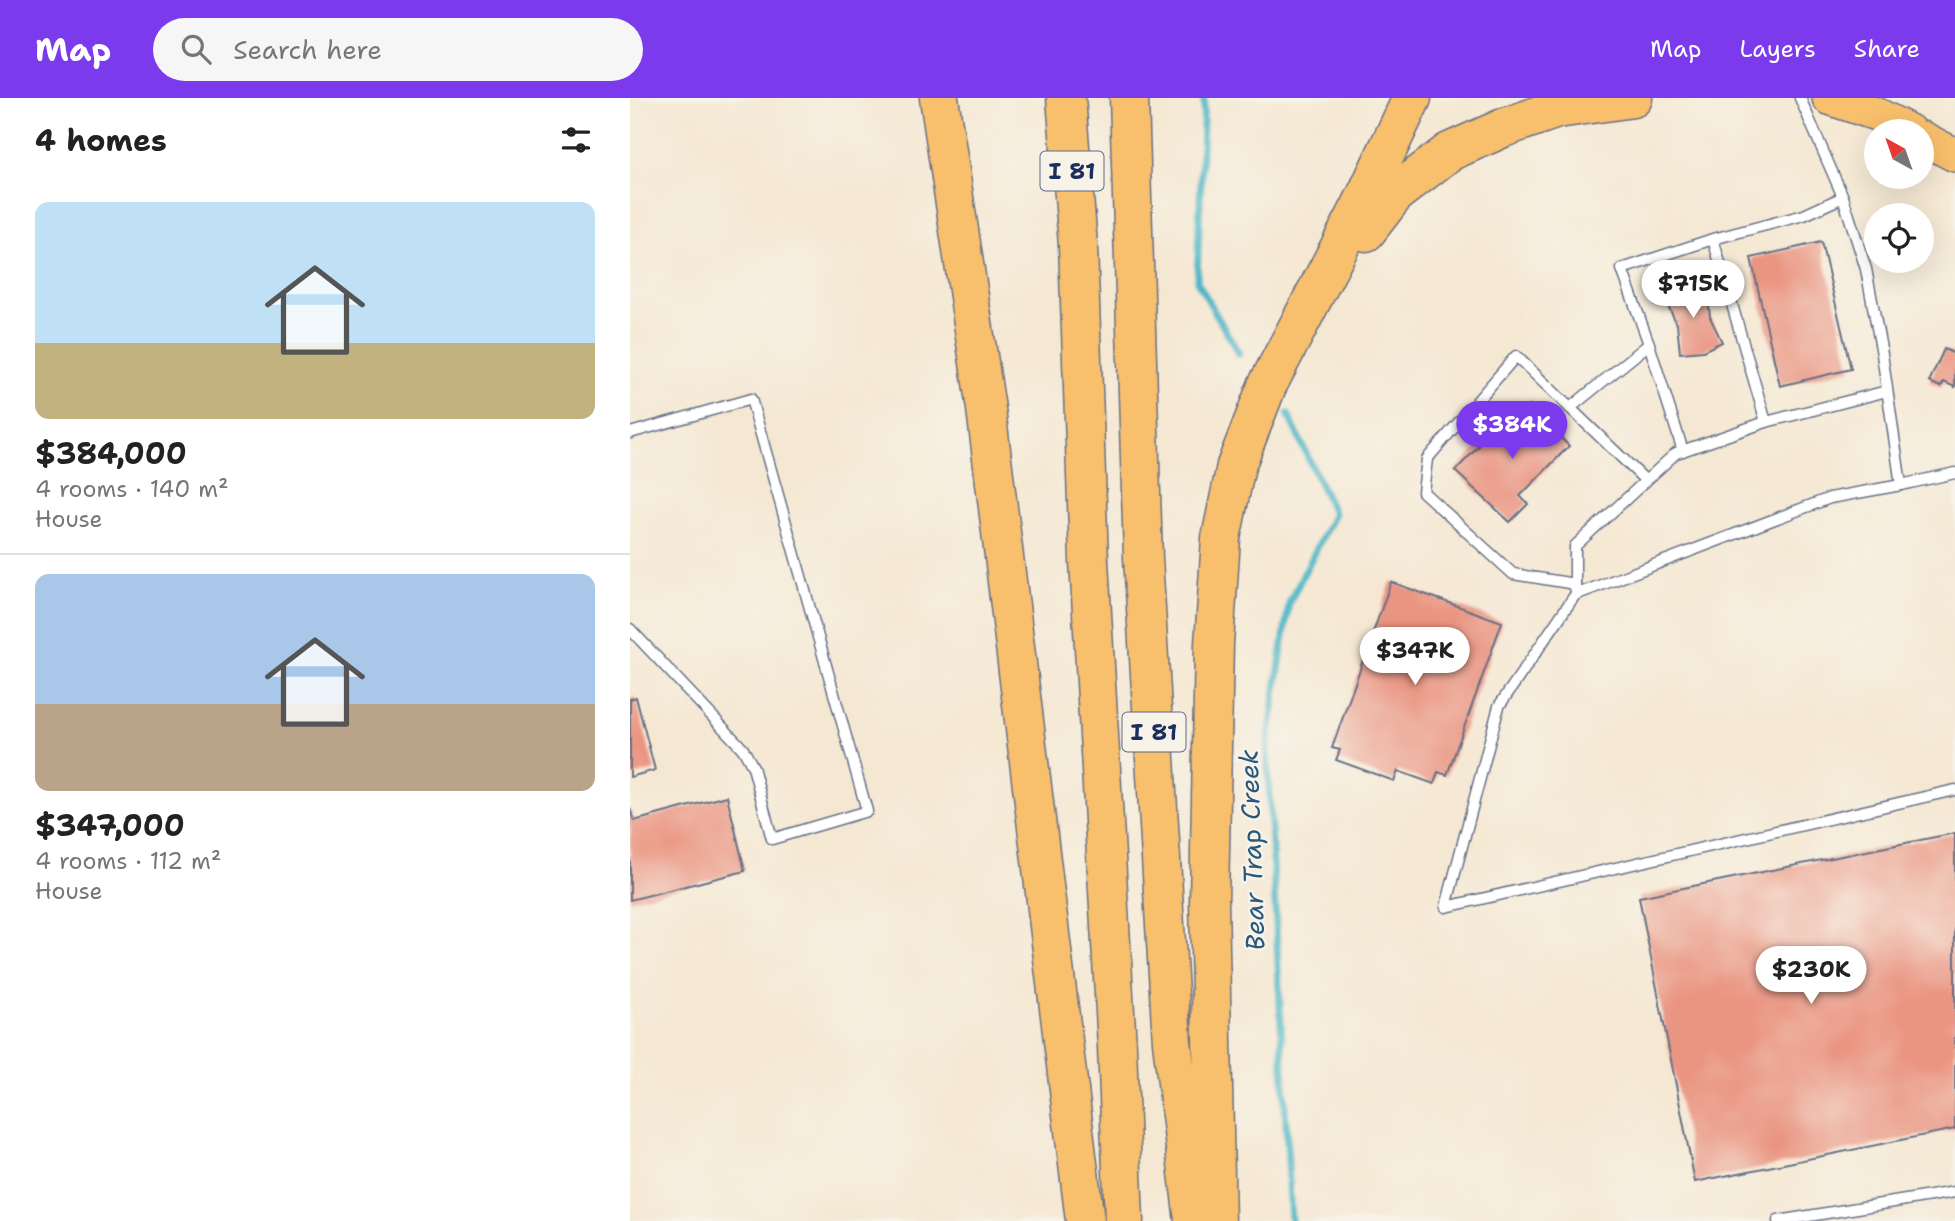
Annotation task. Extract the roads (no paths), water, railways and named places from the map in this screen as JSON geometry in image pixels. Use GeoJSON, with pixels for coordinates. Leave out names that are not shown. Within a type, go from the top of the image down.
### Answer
{"type":"FeatureCollection","features":[{"type":"Feature","properties":{"kind":"highway"},"geometry":{"type":"LineString","coordinates":[[939,98],[986,409],[1085,1221]]}},
{"type":"Feature","properties":{"kind":"highway","name":"I 81"},"geometry":{"type":"LineString","coordinates":[[1066,98],[1078,245],[1089,561],[1124,1221]]}},
{"type":"Feature","properties":{"kind":"highway","name":"I 81"},"geometry":{"type":"LineString","coordinates":[[1129,98],[1143,558],[1171,1028],[1194,1221]]}},
{"type":"Feature","properties":{"kind":"highway"},"geometry":{"type":"LineString","coordinates":[[1216,1221],[1209,902],[1213,644],[1221,538],[1236,466],[1267,386],[1361,206],[1412,98]]}},
{"type":"Feature","properties":{"kind":"highway"},"geometry":{"type":"LineString","coordinates":[[1303,315],[1396,193],[1449,152],[1503,128],[1557,109],[1633,98]]}},
{"type":"Feature","properties":{"kind":"main road"},"geometry":{"type":"LineString","coordinates":[[1829,98],[1886,119]]}},
{"type":"Feature","properties":{"kind":"main road"},"geometry":{"type":"LineString","coordinates":[[1934,144],[1955,155]]}},
{"type":"Feature","properties":{"kind":"lane"},"geometry":{"type":"LineString","coordinates":[[1800,98],[1843,197],[1866,269],[1901,485]]}},
{"type":"Feature","properties":{"kind":"lane"},"geometry":{"type":"LineString","coordinates":[[1683,450],[1622,269],[1713,239],[1804,215],[1843,197]]}},
{"type":"Feature","properties":{"kind":"lane"},"geometry":{"type":"LineString","coordinates":[[1713,239],[1766,422]]}},
{"type":"Feature","properties":{"kind":"lane"},"geometry":{"type":"LineString","coordinates":[[1570,408],[1649,344]]}},
{"type":"Feature","properties":{"kind":"lane"},"geometry":{"type":"LineString","coordinates":[[1646,481],[1516,356],[1427,459],[1423,492],[1513,574],[1575,589],[1830,498],[1955,473]]}},
{"type":"Feature","properties":{"kind":"lane"},"geometry":{"type":"LineString","coordinates":[[1887,390],[1766,422],[1676,453],[1575,546],[1575,589],[1499,706],[1446,907],[1955,790]]}},
{"type":"Feature","properties":{"kind":"lane"},"geometry":{"type":"LineString","coordinates":[[630,433],[751,399],[867,811],[772,839],[753,767],[743,749],[630,630]]}},
{"type":"Feature","properties":{"kind":"lane"},"geometry":{"type":"LineString","coordinates":[[1778,1221],[1955,1192]]}},
{"type":"Feature","properties":{"kind":"waterway","name":"Bear Trap Creek"},"geometry":{"type":"LineString","coordinates":[[1204,98],[1197,281],[1239,354]]}},
{"type":"Feature","properties":{"kind":"waterway","name":"Bear Trap Creek"},"geometry":{"type":"LineString","coordinates":[[1288,414],[1334,514],[1289,603],[1267,748],[1291,1221]]}}]}
